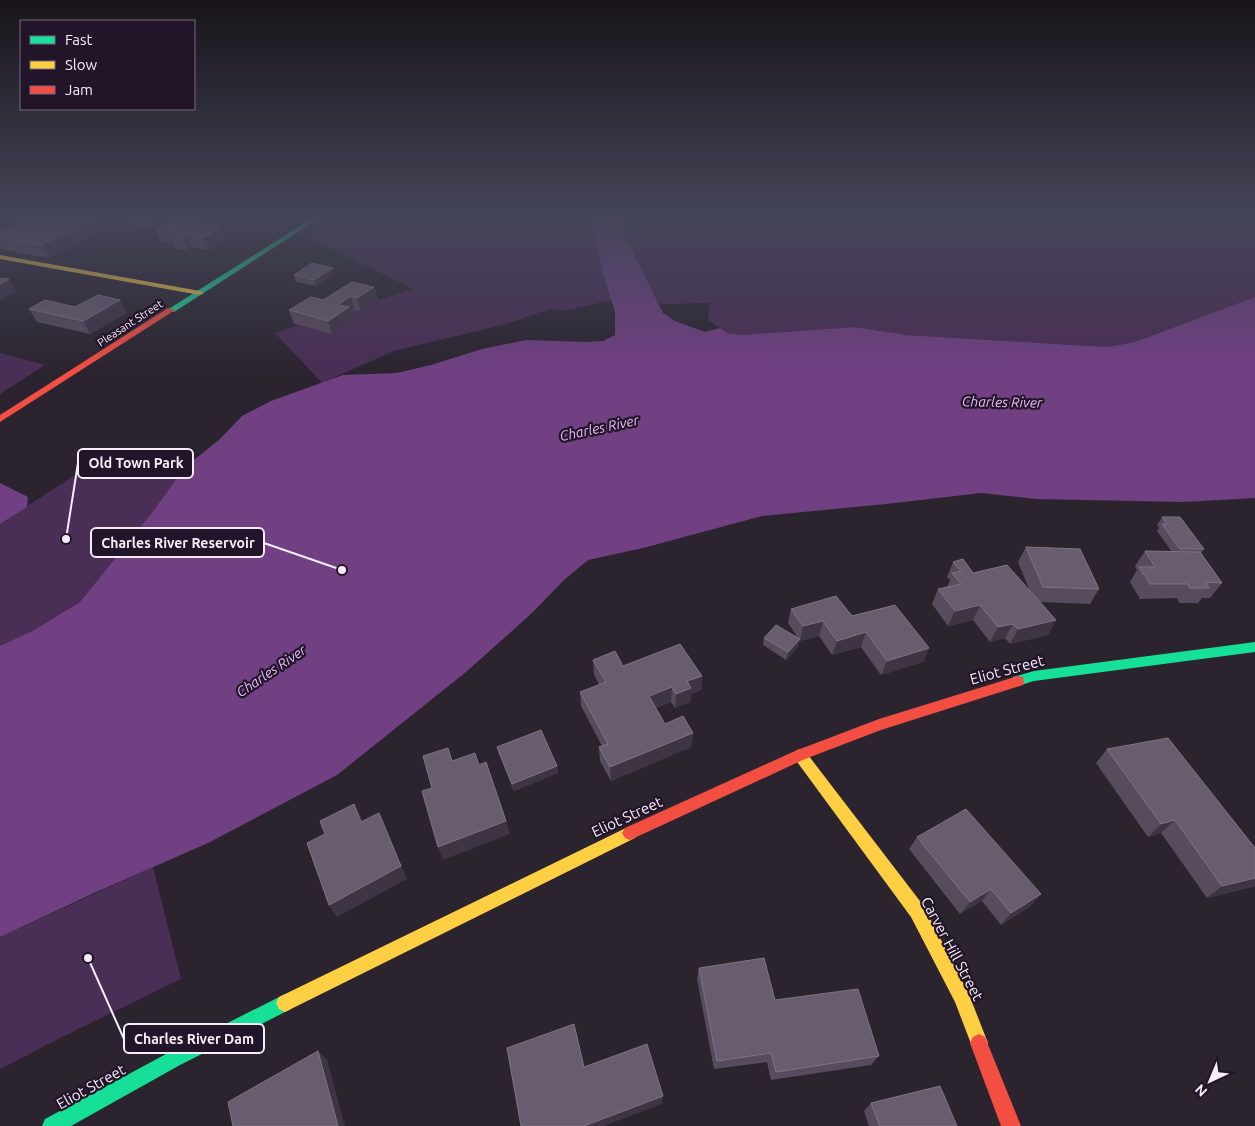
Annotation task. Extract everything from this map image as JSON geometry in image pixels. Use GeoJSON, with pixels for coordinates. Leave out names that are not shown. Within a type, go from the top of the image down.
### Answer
{"type":"FeatureCollection","features":[{"type":"Feature","properties":{"kind":"main road"},"geometry":{"type":"LineString","coordinates":[[53,267],[200,293]]}},
{"type":"Feature","properties":{"kind":"main road","name":"Pleasant Street"},"geometry":{"type":"LineString","coordinates":[[0,418],[241,267]]}},
{"type":"Feature","properties":{"kind":"main road","name":"Eliot Street"},"geometry":{"type":"LineString","coordinates":[[52,1126],[174,1058],[571,860],[800,755],[878,725],[1034,676],[1255,648]]}},
{"type":"Feature","properties":{"kind":"main road","name":"Carver Hill Street"},"geometry":{"type":"LineString","coordinates":[[800,755],[917,911],[962,998],[1011,1126]]}},
{"type":"Feature","properties":{"kind":"shaded area"},"geometry":{"type":"Polygon","coordinates":[[[369,267],[1255,267],[1255,297],[1135,342],[1107,347],[906,335],[855,327],[742,335],[727,333],[708,320],[710,303],[668,304],[617,299],[564,311],[550,309],[506,324],[394,351],[322,383],[275,333],[413,289],[369,267]]]}},
{"type":"Feature","properties":{"kind":"shaded area"},"geometry":{"type":"Polygon","coordinates":[[[0,353],[45,365],[0,394],[0,353]]]}},
{"type":"Feature","properties":{"kind":"shaded area"},"geometry":{"type":"Polygon","coordinates":[[[104,456],[185,467],[151,514],[80,602],[34,630],[0,646],[0,524],[104,456]]]}},
{"type":"Feature","properties":{"kind":"shaded area"},"geometry":{"type":"Polygon","coordinates":[[[153,867],[181,979],[0,1069],[0,937],[153,867]]]}},
{"type":"Feature","properties":{"kind":"water","name":"Charles River"},"geometry":{"type":"Polygon","coordinates":[[[601,267],[640,267],[663,313],[675,321],[705,332],[720,328],[727,333],[742,335],[855,327],[906,335],[1107,347],[1135,342],[1255,297],[1255,498],[1184,502],[1036,499],[981,493],[762,516],[643,548],[588,560],[466,672],[337,775],[208,843],[0,937],[0,646],[34,630],[80,602],[151,514],[185,467],[219,440],[242,416],[271,401],[343,375],[397,373],[431,365],[482,349],[526,340],[603,341],[615,335],[615,312],[601,267]]]}},
{"type":"Feature","properties":{"kind":"water"},"geometry":{"type":"Polygon","coordinates":[[[0,483],[28,497],[27,507],[0,524],[0,483]]]}},
{"type":"Feature","properties":{"kind":"building"},"geometry":{"type":"Polygon","coordinates":[[[307,267],[333,268],[314,280],[294,275],[307,267]]]}},
{"type":"Feature","properties":{"kind":"building"},"geometry":{"type":"Polygon","coordinates":[[[0,278],[9,279],[0,284],[0,278]]]}},
{"type":"Feature","properties":{"kind":"building"},"geometry":{"type":"Polygon","coordinates":[[[352,282],[374,287],[357,298],[351,296],[338,305],[349,307],[328,321],[289,310],[311,297],[323,300],[352,282]]]}},
{"type":"Feature","properties":{"kind":"building"},"geometry":{"type":"Polygon","coordinates":[[[98,295],[120,300],[83,321],[29,309],[45,300],[75,307],[98,295]]]}},
{"type":"Feature","properties":{"kind":"building"},"geometry":{"type":"Polygon","coordinates":[[[1162,517],[1180,517],[1204,549],[1180,549],[1162,524],[1167,524],[1162,517]]]}},
{"type":"Feature","properties":{"kind":"building"},"geometry":{"type":"Polygon","coordinates":[[[1026,547],[1080,549],[1099,589],[1043,587],[1026,547]]]}},
{"type":"Feature","properties":{"kind":"building"},"geometry":{"type":"Polygon","coordinates":[[[1145,551],[1200,552],[1222,583],[1205,582],[1209,588],[1190,588],[1188,584],[1150,584],[1139,567],[1155,567],[1145,551]]]}},
{"type":"Feature","properties":{"kind":"building"},"geometry":{"type":"Polygon","coordinates":[[[963,559],[973,573],[1007,565],[1056,620],[1018,629],[1013,624],[998,627],[980,605],[955,611],[938,589],[961,584],[952,573],[961,571],[953,562],[963,559]]]}},
{"type":"Feature","properties":{"kind":"building"},"geometry":{"type":"Polygon","coordinates":[[[836,596],[852,616],[895,605],[929,648],[887,661],[866,632],[837,641],[823,621],[803,626],[791,609],[836,596]]]}},
{"type":"Feature","properties":{"kind":"building"},"geometry":{"type":"Polygon","coordinates":[[[776,625],[800,639],[788,652],[764,638],[776,625]]]}},
{"type":"Feature","properties":{"kind":"building"},"geometry":{"type":"Polygon","coordinates":[[[680,644],[702,676],[687,681],[691,688],[676,694],[672,687],[649,696],[665,724],[683,716],[693,733],[610,767],[599,747],[608,744],[580,692],[606,682],[593,660],[615,651],[623,666],[680,644]]]}},
{"type":"Feature","properties":{"kind":"building"},"geometry":{"type":"Polygon","coordinates":[[[541,730],[557,766],[512,784],[497,747],[541,730]]]}},
{"type":"Feature","properties":{"kind":"building"},"geometry":{"type":"Polygon","coordinates":[[[1168,738],[1255,848],[1255,878],[1222,886],[1175,820],[1161,824],[1107,749],[1168,738]]]}},
{"type":"Feature","properties":{"kind":"building"},"geometry":{"type":"Polygon","coordinates":[[[448,748],[452,761],[475,753],[479,765],[486,762],[506,821],[438,847],[422,791],[432,788],[423,756],[448,748]]]}},
{"type":"Feature","properties":{"kind":"building"},"geometry":{"type":"Polygon","coordinates":[[[354,804],[361,822],[379,813],[401,866],[329,905],[307,843],[325,834],[320,821],[354,804]]]}},
{"type":"Feature","properties":{"kind":"building"},"geometry":{"type":"Polygon","coordinates":[[[966,809],[1041,894],[1011,913],[991,889],[970,902],[917,837],[966,809]]]}},
{"type":"Feature","properties":{"kind":"building"},"geometry":{"type":"Polygon","coordinates":[[[764,958],[775,1000],[858,989],[879,1056],[776,1072],[771,1053],[717,1061],[699,968],[764,958]]]}},
{"type":"Feature","properties":{"kind":"building"},"geometry":{"type":"Polygon","coordinates":[[[574,1024],[584,1067],[647,1044],[663,1096],[584,1126],[521,1126],[507,1048],[574,1024]]]}},
{"type":"Feature","properties":{"kind":"building"},"geometry":{"type":"Polygon","coordinates":[[[318,1051],[338,1126],[233,1126],[228,1102],[318,1051]]]}},
{"type":"Feature","properties":{"kind":"building"},"geometry":{"type":"Polygon","coordinates":[[[940,1086],[957,1126],[880,1126],[871,1103],[940,1086]]]}},
{"type":"Feature","properties":{"kind":"traffic: fast"},"geometry":{"type":"LineString","coordinates":[[171,310],[240,267]]}},
{"type":"Feature","properties":{"kind":"traffic: fast"},"geometry":{"type":"LineString","coordinates":[[1018,681],[1034,676],[1255,647]]}},
{"type":"Feature","properties":{"kind":"traffic: fast"},"geometry":{"type":"LineString","coordinates":[[52,1126],[174,1059],[285,1003]]}},
{"type":"Feature","properties":{"kind":"traffic: slow"},"geometry":{"type":"LineString","coordinates":[[53,267],[200,293]]}},
{"type":"Feature","properties":{"kind":"traffic: slow"},"geometry":{"type":"LineString","coordinates":[[800,755],[917,911],[962,998],[979,1043]]}},
{"type":"Feature","properties":{"kind":"traffic: slow"},"geometry":{"type":"LineString","coordinates":[[285,1003],[630,833]]}},
{"type":"Feature","properties":{"kind":"traffic: jam"},"geometry":{"type":"LineString","coordinates":[[0,419],[171,310]]}},
{"type":"Feature","properties":{"kind":"traffic: jam"},"geometry":{"type":"LineString","coordinates":[[630,833],[800,755],[879,725],[1018,681]]}},
{"type":"Feature","properties":{"kind":"traffic: jam"},"geometry":{"type":"LineString","coordinates":[[979,1043],[1011,1126]]}},
{"type":"Feature","properties":{"kind":"place","name":"Old Town Park"},"geometry":{"type":"Point","coordinates":[66,539]}},
{"type":"Feature","properties":{"kind":"place","name":"Charles River Reservoir"},"geometry":{"type":"Point","coordinates":[342,570]}},
{"type":"Feature","properties":{"kind":"place","name":"Charles River Dam"},"geometry":{"type":"Point","coordinates":[88,958]}}]}
